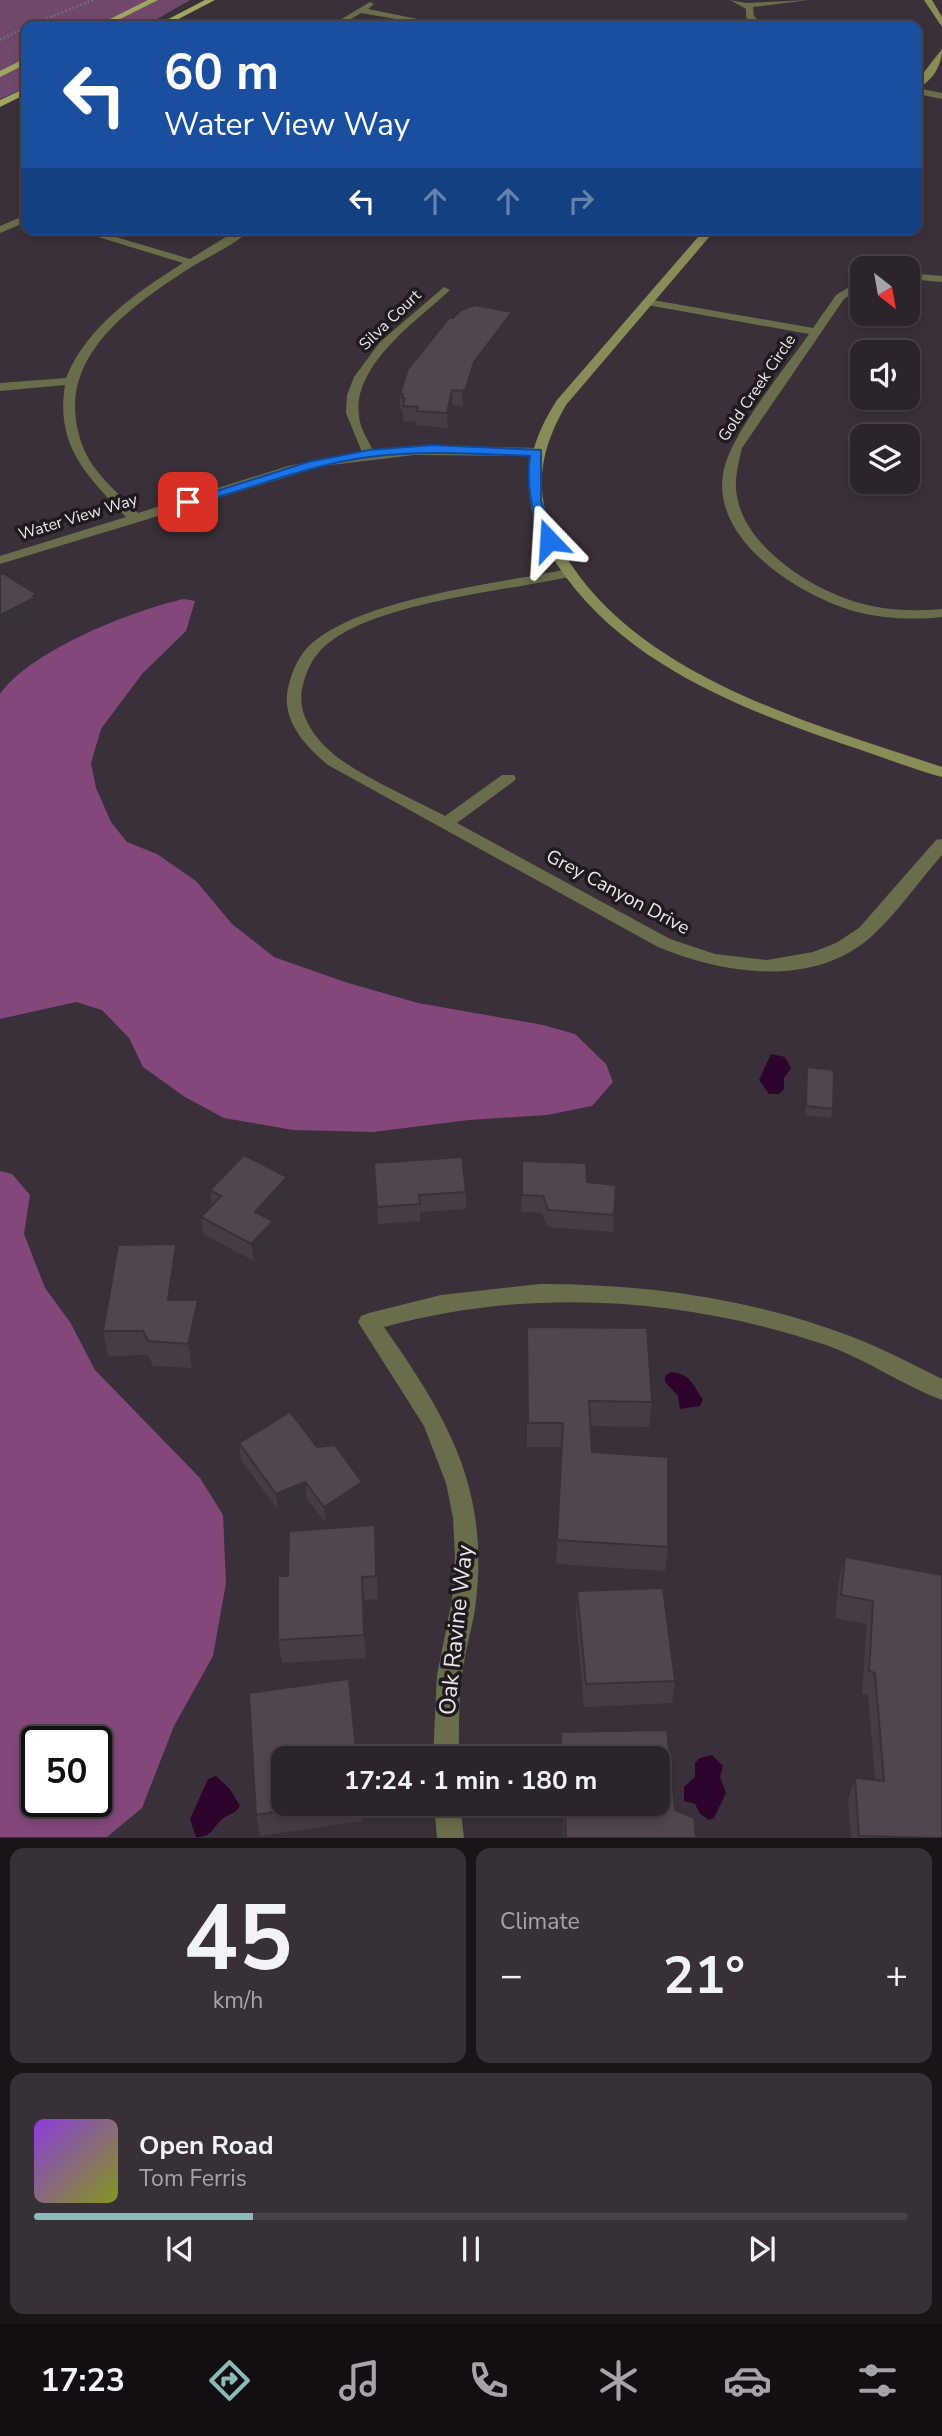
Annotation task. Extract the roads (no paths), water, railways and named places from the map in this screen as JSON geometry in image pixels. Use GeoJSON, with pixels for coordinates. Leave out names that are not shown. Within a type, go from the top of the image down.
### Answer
{"type":"FeatureCollection","features":[{"type":"Feature","properties":{"kind":"main road"},"geometry":{"type":"LineString","coordinates":[[111,21],[155,0]]}},
{"type":"Feature","properties":{"kind":"main road"},"geometry":{"type":"LineString","coordinates":[[169,21],[211,0]]}},
{"type":"Feature","properties":{"kind":"main road"},"geometry":{"type":"LineString","coordinates":[[928,0],[942,24]]}},
{"type":"Feature","properties":{"kind":"main road"},"geometry":{"type":"LineString","coordinates":[[922,82],[934,68],[942,52]]}},
{"type":"Feature","properties":{"kind":"main road"},"geometry":{"type":"LineString","coordinates":[[0,74],[21,64]]}},
{"type":"Feature","properties":{"kind":"main road"},"geometry":{"type":"LineString","coordinates":[[0,104],[21,94]]}},
{"type":"Feature","properties":{"kind":"main road"},"geometry":{"type":"LineString","coordinates":[[706,235],[561,403],[547,425],[533,475],[535,501],[542,527],[568,573],[590,598],[630,634],[709,684],[757,707],[942,772]]}},
{"type":"Feature","properties":{"kind":"street"},"geometry":{"type":"LineString","coordinates":[[342,21],[376,0]]}},
{"type":"Feature","properties":{"kind":"street"},"geometry":{"type":"LineString","coordinates":[[734,0],[746,5],[805,0]]}},
{"type":"Feature","properties":{"kind":"street"},"geometry":{"type":"LineString","coordinates":[[746,5],[755,21]]}},
{"type":"Feature","properties":{"kind":"street"},"geometry":{"type":"LineString","coordinates":[[360,10],[420,21]]}},
{"type":"Feature","properties":{"kind":"street"},"geometry":{"type":"LineString","coordinates":[[922,90],[942,96]]}},
{"type":"Feature","properties":{"kind":"street"},"geometry":{"type":"LineString","coordinates":[[0,230],[21,220]]}},
{"type":"Feature","properties":{"kind":"street"},"geometry":{"type":"LineString","coordinates":[[97,235],[194,263]]}},
{"type":"Feature","properties":{"kind":"street"},"geometry":{"type":"LineString","coordinates":[[135,518],[100,482],[77,447],[70,426],[68,405],[71,381],[86,349],[106,324],[141,297],[238,235]]}},
{"type":"Feature","properties":{"kind":"street"},"geometry":{"type":"LineString","coordinates":[[920,277],[942,279]]}},
{"type":"Feature","properties":{"kind":"street","name":"Gold Creek Circle"},"geometry":{"type":"LineString","coordinates":[[850,289],[843,293],[736,448],[726,483],[733,511],[743,530],[770,559],[801,581],[837,600],[889,613],[942,614]]}},
{"type":"Feature","properties":{"kind":"street","name":"Silva Court"},"geometry":{"type":"LineString","coordinates":[[369,454],[352,415],[357,382],[379,352],[444,290]]}},
{"type":"Feature","properties":{"kind":"street","name":"Gold Creek Circle"},"geometry":{"type":"LineString","coordinates":[[648,302],[816,332]]}},
{"type":"Feature","properties":{"kind":"street"},"geometry":{"type":"LineString","coordinates":[[0,387],[71,381]]}},
{"type":"Feature","properties":{"kind":"street","name":"Water View Way"},"geometry":{"type":"LineString","coordinates":[[0,560],[300,467],[369,454],[432,449],[537,453]]}},
{"type":"Feature","properties":{"kind":"street","name":"Grey Canyon Drive"},"geometry":{"type":"LineString","coordinates":[[568,573],[392,608],[364,618],[318,647],[298,674],[293,705],[299,725],[313,744],[334,762],[664,943],[705,959],[750,966],[795,964],[825,955],[851,943],[865,932],[942,844]]}},
{"type":"Feature","properties":{"kind":"street"},"geometry":{"type":"LineString","coordinates":[[446,823],[508,778]]}},
{"type":"Feature","properties":{"kind":"street","name":"Oak Ravine Way"},"geometry":{"type":"LineString","coordinates":[[446,1746],[446,1713],[467,1563],[466,1523],[460,1489],[437,1423],[369,1322],[440,1304],[501,1296],[573,1292],[636,1295],[750,1313],[832,1338],[902,1368],[942,1390]]}},
{"type":"Feature","properties":{"kind":"street"},"geometry":{"type":"LineString","coordinates":[[448,1816],[451,1838]]}}]}
